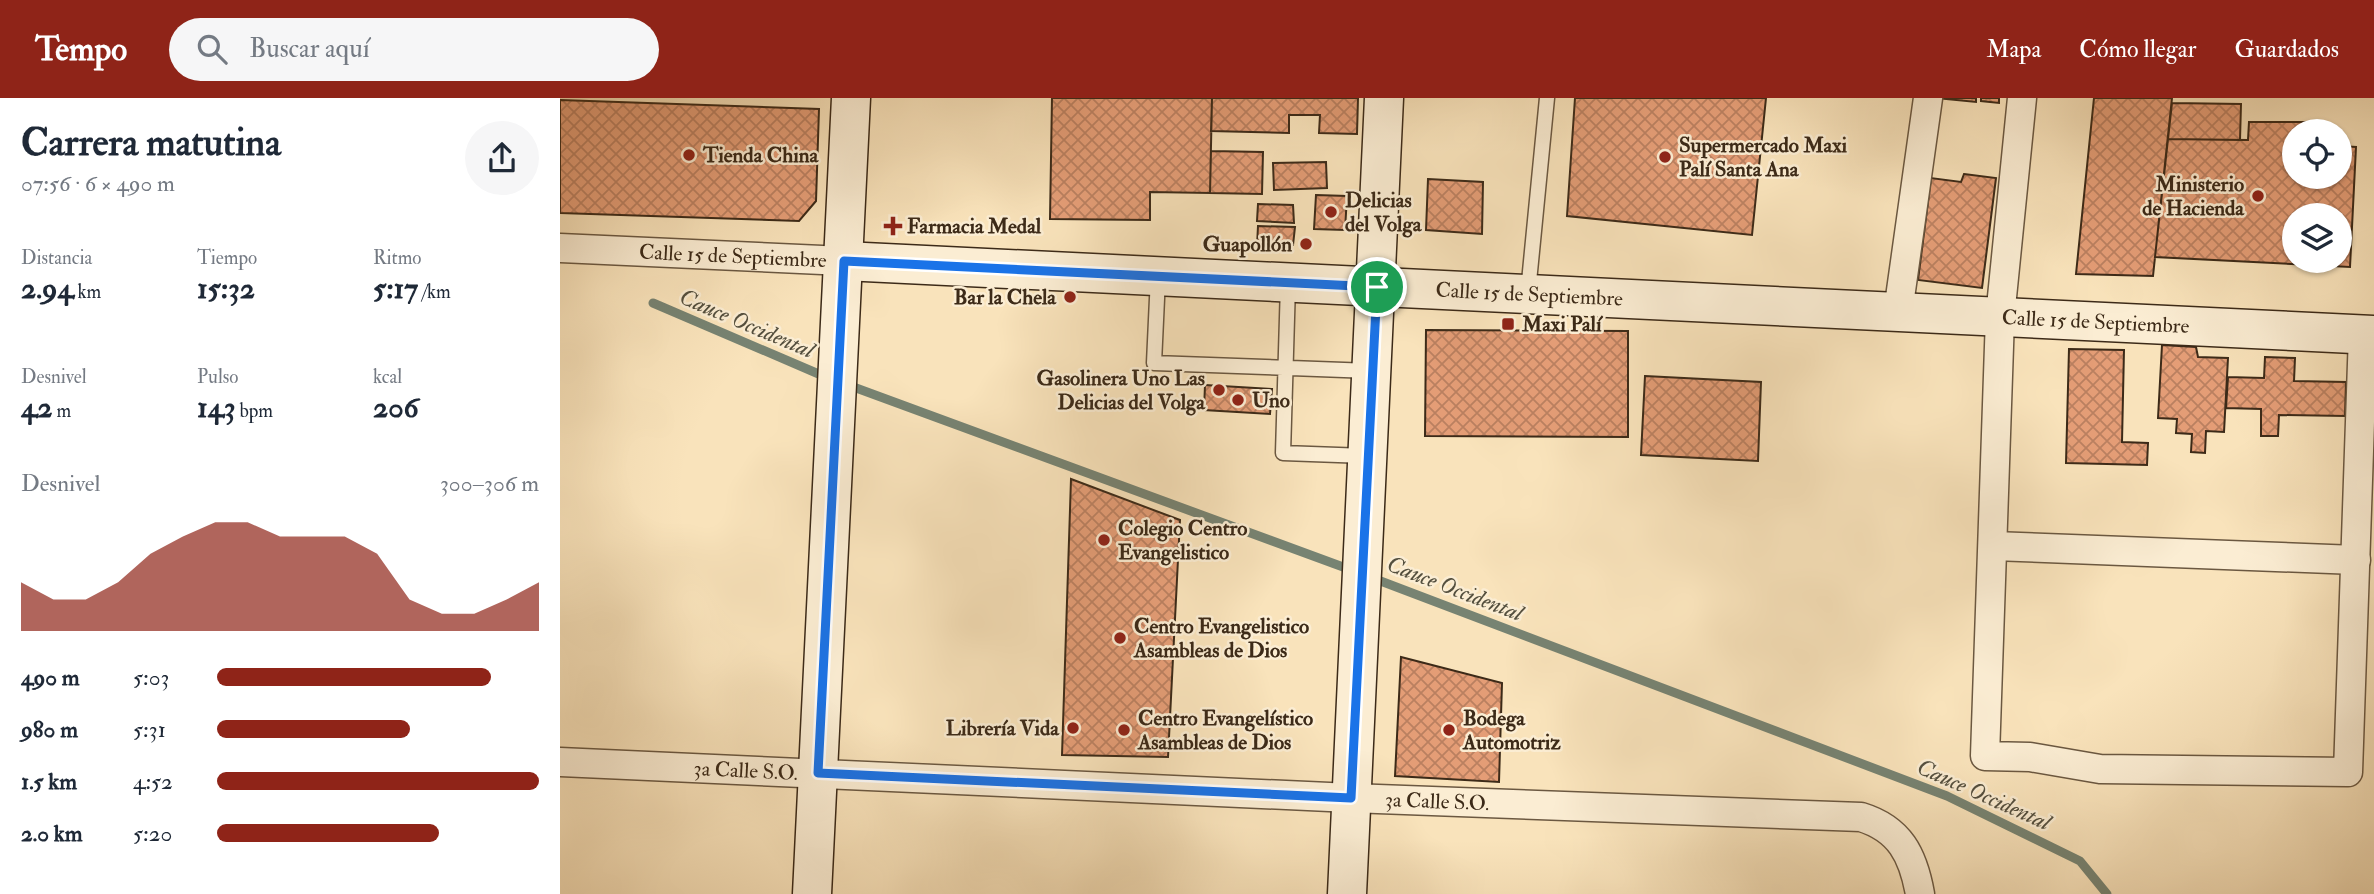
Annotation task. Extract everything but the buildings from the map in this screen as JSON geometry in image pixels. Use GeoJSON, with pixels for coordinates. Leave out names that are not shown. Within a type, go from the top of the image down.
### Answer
{"type":"FeatureCollection","features":[{"type":"Feature","properties":{"kind":"street"},"geometry":{"type":"LineString","coordinates":[[812,894],[851,98]]}},
{"type":"Feature","properties":{"kind":"street"},"geometry":{"type":"LineString","coordinates":[[1348,894],[1370,456],[1384,98]]}},
{"type":"Feature","properties":{"kind":"street"},"geometry":{"type":"LineString","coordinates":[[1898,312],[1928,98]]}},
{"type":"Feature","properties":{"kind":"street"},"geometry":{"type":"LineString","coordinates":[[2022,98],[2000,317],[1985,756],[2030,757],[2100,769],[2348,772],[2356,560],[2369,335]]}},
{"type":"Feature","properties":{"kind":"street","name":"Calle 15 de Septiembre"},"geometry":{"type":"LineString","coordinates":[[560,248],[2369,335]]}},
{"type":"Feature","properties":{"kind":"street"},"geometry":{"type":"LineString","coordinates":[[1993,546],[2356,560]]}},
{"type":"Feature","properties":{"kind":"street","name":"3a Calle S.O."},"geometry":{"type":"LineString","coordinates":[[560,762],[1351,798],[1861,817],[1883,824],[1900,841],[1915,865],[1920,894]]}},
{"type":"Feature","properties":{"kind":"lane"},"geometry":{"type":"LineString","coordinates":[[1528,294],[1547,98]]}},
{"type":"Feature","properties":{"kind":"lane"},"geometry":{"type":"LineString","coordinates":[[1158,276],[1154,363],[1373,371]]}},
{"type":"Feature","properties":{"kind":"lane"},"geometry":{"type":"LineString","coordinates":[[1288,283],[1283,453],[1370,456]]}},
{"type":"Feature","properties":{"kind":"waterway","name":"Cauce Occidental"},"geometry":{"type":"LineString","coordinates":[[653,303],[828,378]]}},
{"type":"Feature","properties":{"kind":"waterway","name":"Cauce Occidental"},"geometry":{"type":"LineString","coordinates":[[848,385],[1354,571]]}},
{"type":"Feature","properties":{"kind":"waterway","name":"Cauce Occidental"},"geometry":{"type":"LineString","coordinates":[[1370,577],[1947,796],[2080,861],[2107,894]]}},
{"type":"Feature","properties":{"kind":"place","name":"Tienda China"},"geometry":{"type":"Point","coordinates":[689,155]}},
{"type":"Feature","properties":{"kind":"place","name":"Supermercado Maxi Palí Santa Ana"},"geometry":{"type":"Point","coordinates":[1665,157]}},
{"type":"Feature","properties":{"kind":"place","name":"Ministerio de Hacienda"},"geometry":{"type":"Point","coordinates":[2258,196]}},
{"type":"Feature","properties":{"kind":"place","name":"Delicias del Volga"},"geometry":{"type":"Point","coordinates":[1331,212]}},
{"type":"Feature","properties":{"kind":"place","name":"Farmacia Medal"},"geometry":{"type":"Point","coordinates":[893,226]}},
{"type":"Feature","properties":{"kind":"place","name":"Guapollón"},"geometry":{"type":"Point","coordinates":[1306,244]}},
{"type":"Feature","properties":{"kind":"place","name":"Bar la Chela"},"geometry":{"type":"Point","coordinates":[1070,297]}},
{"type":"Feature","properties":{"kind":"place","name":"Maxi Palí"},"geometry":{"type":"Point","coordinates":[1508,324]}},
{"type":"Feature","properties":{"kind":"place","name":"Gasolinera Uno Las Delicias del Volga"},"geometry":{"type":"Point","coordinates":[1219,390]}},
{"type":"Feature","properties":{"kind":"place","name":"Uno"},"geometry":{"type":"Point","coordinates":[1238,400]}},
{"type":"Feature","properties":{"kind":"place","name":"Colegio Centro Evangelistico"},"geometry":{"type":"Point","coordinates":[1104,540]}},
{"type":"Feature","properties":{"kind":"place","name":"Centro Evangelistico Asambleas de Dios"},"geometry":{"type":"Point","coordinates":[1120,638]}},
{"type":"Feature","properties":{"kind":"place","name":"Librería Vida"},"geometry":{"type":"Point","coordinates":[1073,728]}},
{"type":"Feature","properties":{"kind":"place","name":"Centro Evangelístico Asambleas de Dios"},"geometry":{"type":"Point","coordinates":[1124,730]}},
{"type":"Feature","properties":{"kind":"place","name":"Bodega Automotriz"},"geometry":{"type":"Point","coordinates":[1449,730]}},
{"type":"Feature","properties":{"kind":"route"},"geometry":{"type":"LineString","coordinates":[[844,261],[1377,287],[1351,798],[818,773],[844,261]]}}]}
